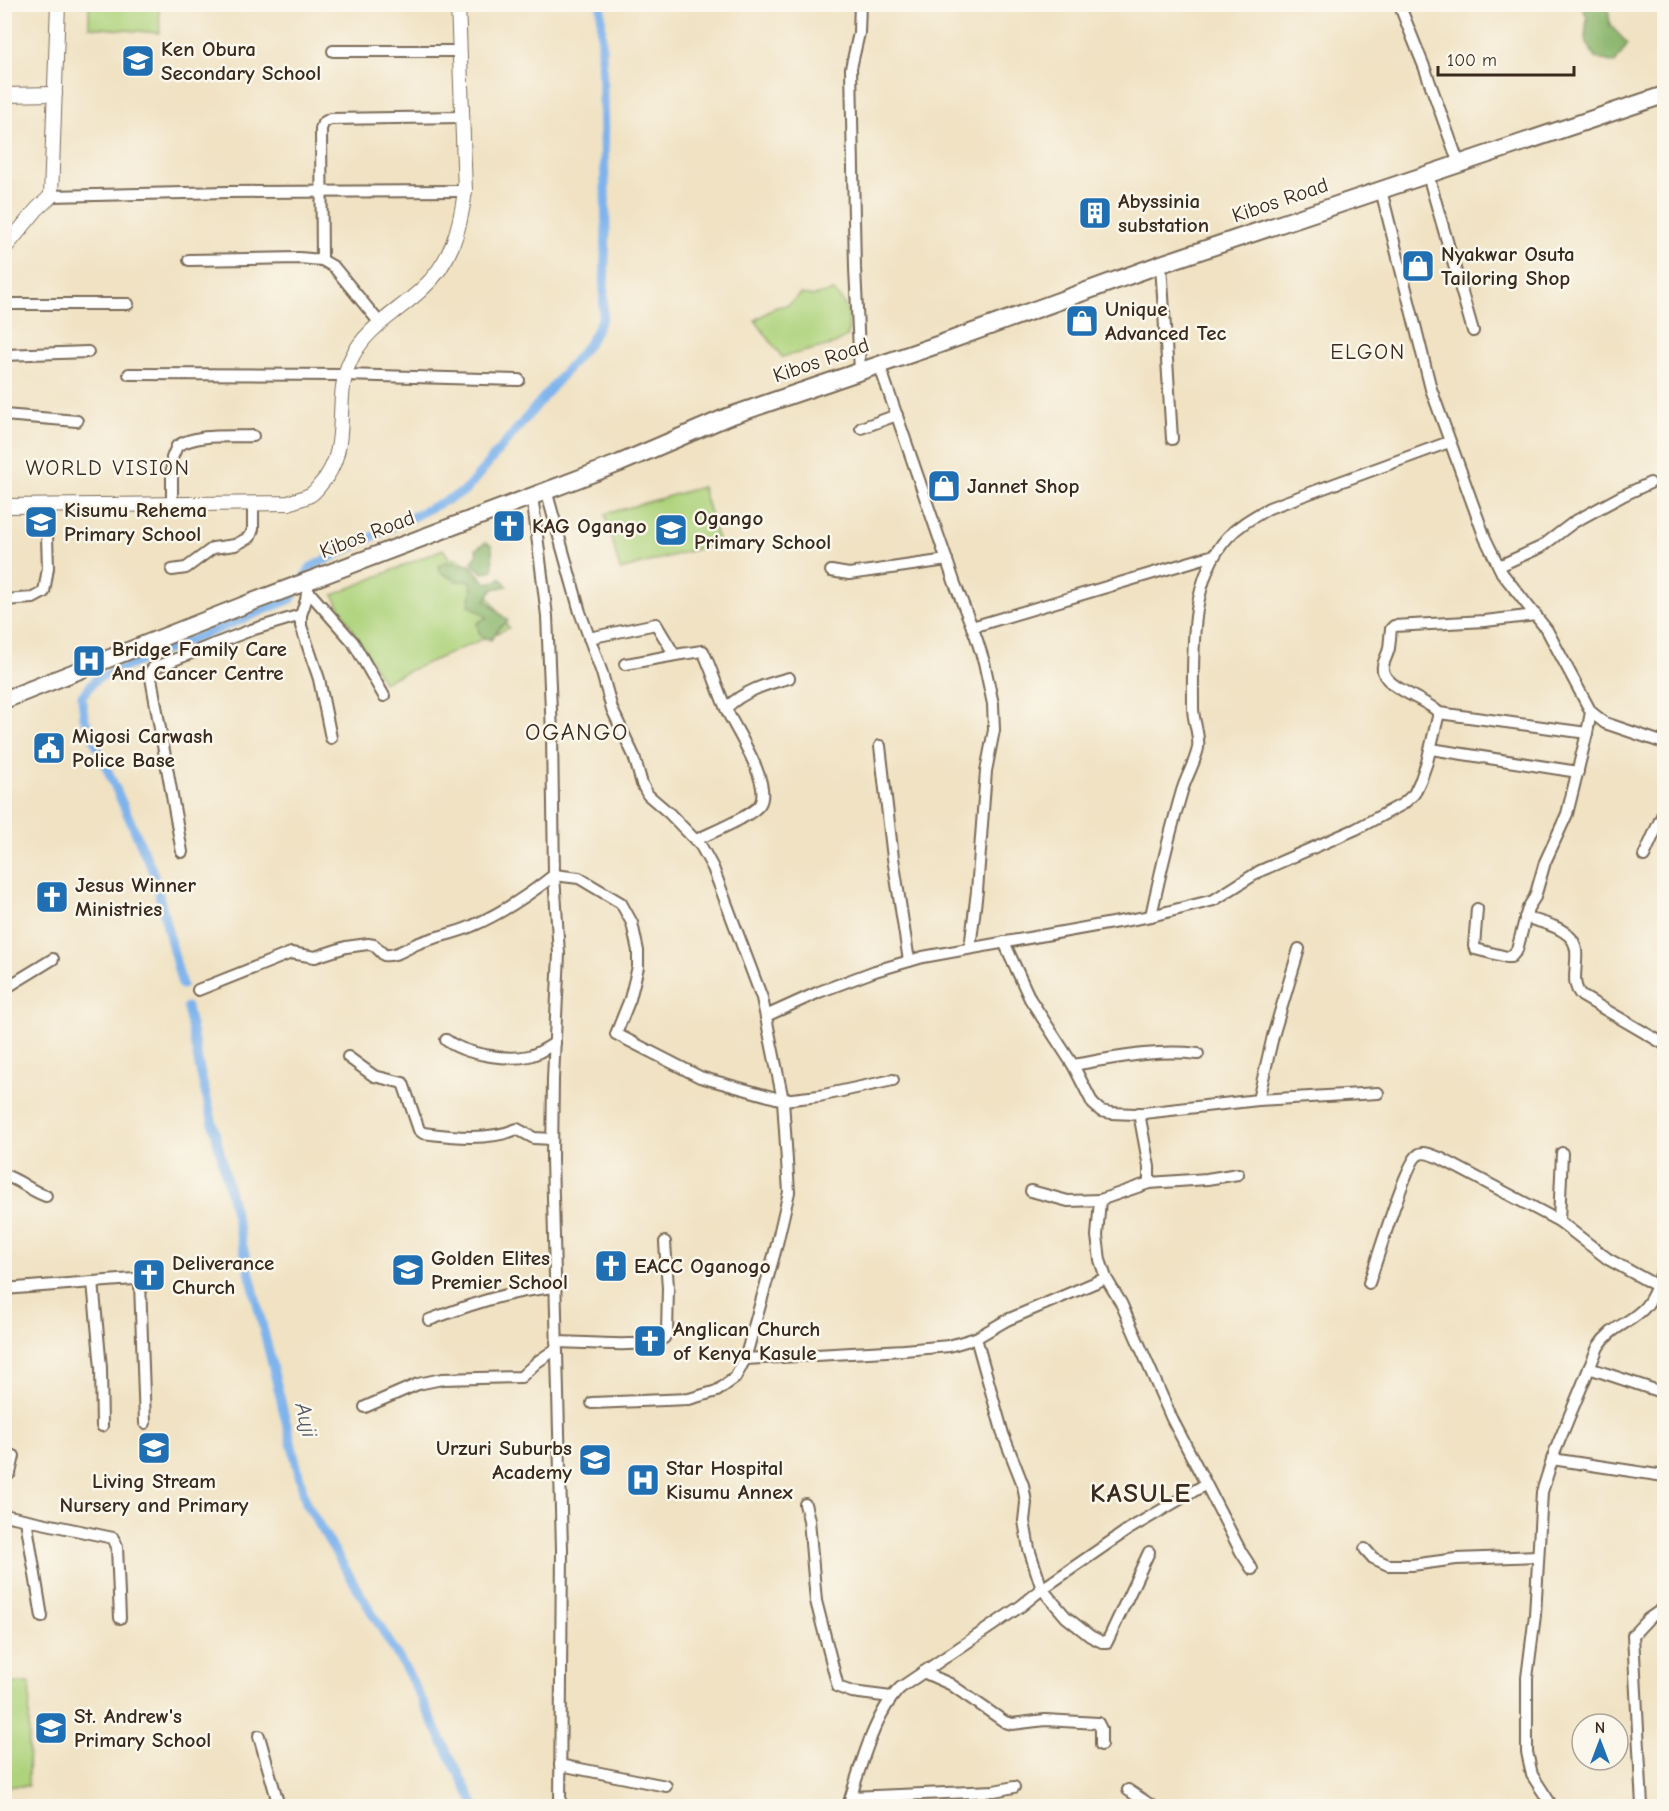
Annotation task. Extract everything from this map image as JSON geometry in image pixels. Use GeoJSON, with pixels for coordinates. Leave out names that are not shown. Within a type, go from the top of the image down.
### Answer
{"type":"FeatureCollection","features":[{"type":"Feature","properties":{"kind":"main road","name":"Kibos Road"},"geometry":{"type":"LineString","coordinates":[[4,700],[284,590],[308,584],[621,463],[727,417],[1161,264],[1665,95]]}},
{"type":"Feature","properties":{"kind":"street"},"geometry":{"type":"LineString","coordinates":[[4,249],[51,196],[58,4]]}},
{"type":"Feature","properties":{"kind":"street"},"geometry":{"type":"LineString","coordinates":[[4,506],[289,503],[312,494],[327,477],[338,455],[345,375],[361,342],[379,322],[422,290],[439,272],[453,247],[465,191],[458,4]]}},
{"type":"Feature","properties":{"kind":"street"},"geometry":{"type":"LineString","coordinates":[[860,4],[859,33],[851,68],[855,268],[860,371]]}},
{"type":"Feature","properties":{"kind":"street"},"geometry":{"type":"LineString","coordinates":[[1399,4],[1459,164]]}},
{"type":"Feature","properties":{"kind":"street"},"geometry":{"type":"LineString","coordinates":[[333,51],[460,51]]}},
{"type":"Feature","properties":{"kind":"street"},"geometry":{"type":"LineString","coordinates":[[4,95],[55,94]]}},
{"type":"Feature","properties":{"kind":"street"},"geometry":{"type":"LineString","coordinates":[[322,260],[321,129],[326,121],[462,117]]}},
{"type":"Feature","properties":{"kind":"street"},"geometry":{"type":"LineString","coordinates":[[1428,175],[1473,331]]}},
{"type":"Feature","properties":{"kind":"street"},"geometry":{"type":"LineString","coordinates":[[1381,190],[1431,389],[1485,538],[1499,566],[1519,597],[1548,630],[1591,712],[1605,723],[1665,743]]}},
{"type":"Feature","properties":{"kind":"street"},"geometry":{"type":"LineString","coordinates":[[51,196],[228,192],[465,191]]}},
{"type":"Feature","properties":{"kind":"street"},"geometry":{"type":"LineString","coordinates":[[189,260],[299,258],[322,260],[334,267],[379,322]]}},
{"type":"Feature","properties":{"kind":"street"},"geometry":{"type":"LineString","coordinates":[[1161,264],[1172,439]]}},
{"type":"Feature","properties":{"kind":"street"},"geometry":{"type":"LineString","coordinates":[[4,304],[128,304]]}},
{"type":"Feature","properties":{"kind":"street"},"geometry":{"type":"LineString","coordinates":[[4,355],[88,352]]}},
{"type":"Feature","properties":{"kind":"street"},"geometry":{"type":"LineString","coordinates":[[879,364],[984,662],[993,704],[994,730],[986,771],[977,891],[970,948]]}},
{"type":"Feature","properties":{"kind":"street"},"geometry":{"type":"LineString","coordinates":[[129,374],[345,375],[519,380]]}},
{"type":"Feature","properties":{"kind":"street"},"geometry":{"type":"LineString","coordinates":[[4,415],[77,421]]}},
{"type":"Feature","properties":{"kind":"street"},"geometry":{"type":"LineString","coordinates":[[861,428],[897,415]]}},
{"type":"Feature","properties":{"kind":"street"},"geometry":{"type":"LineString","coordinates":[[172,504],[172,458],[177,446],[192,439],[252,436]]}},
{"type":"Feature","properties":{"kind":"street"},"geometry":{"type":"LineString","coordinates":[[1151,916],[1178,804],[1198,748],[1194,720],[1195,628],[1201,587],[1214,555],[1243,523],[1269,508],[1449,442]]}},
{"type":"Feature","properties":{"kind":"street"},"geometry":{"type":"LineString","coordinates":[[1499,566],[1541,547],[1580,518],[1650,483]]}},
{"type":"Feature","properties":{"kind":"street"},"geometry":{"type":"LineString","coordinates":[[539,493],[602,673],[612,709],[634,756],[642,784],[648,795],[696,840],[713,868],[739,933],[766,1016],[783,1100],[789,1192],[745,1359],[735,1378],[709,1394],[672,1401],[592,1403]]}},
{"type":"Feature","properties":{"kind":"street"},"geometry":{"type":"LineString","coordinates":[[539,493],[548,616],[558,954],[552,1139],[562,1549],[560,1806]]}},
{"type":"Feature","properties":{"kind":"street"},"geometry":{"type":"LineString","coordinates":[[172,570],[186,568],[213,548],[235,545],[250,537],[253,529],[253,503]]}},
{"type":"Feature","properties":{"kind":"street"},"geometry":{"type":"LineString","coordinates":[[4,600],[33,598],[44,592],[48,568],[46,505]]}},
{"type":"Feature","properties":{"kind":"street"},"geometry":{"type":"LineString","coordinates":[[972,627],[1214,555]]}},
{"type":"Feature","properties":{"kind":"street"},"geometry":{"type":"LineString","coordinates":[[831,571],[849,574],[947,560]]}},
{"type":"Feature","properties":{"kind":"street"},"geometry":{"type":"LineString","coordinates":[[308,584],[301,615],[301,626],[319,679],[332,738]]}},
{"type":"Feature","properties":{"kind":"street"},"geometry":{"type":"LineString","coordinates":[[308,584],[353,642],[384,696]]}},
{"type":"Feature","properties":{"kind":"street"},"geometry":{"type":"LineString","coordinates":[[182,852],[150,672],[153,668],[251,630],[301,615]]}},
{"type":"Feature","properties":{"kind":"street"},"geometry":{"type":"LineString","coordinates":[[1536,615],[1485,621],[1394,626],[1391,629],[1390,645],[1382,666],[1386,678],[1399,688],[1429,704],[1439,713],[1587,733]]}},
{"type":"Feature","properties":{"kind":"street"},"geometry":{"type":"LineString","coordinates":[[589,638],[656,624],[674,654]]}},
{"type":"Feature","properties":{"kind":"street"},"geometry":{"type":"LineString","coordinates":[[625,664],[666,658],[674,654],[703,651],[726,708],[753,763],[763,794],[761,803],[755,812],[696,840]]}},
{"type":"Feature","properties":{"kind":"street"},"geometry":{"type":"LineString","coordinates":[[726,708],[747,693],[789,678]]}},
{"type":"Feature","properties":{"kind":"street"},"geometry":{"type":"LineString","coordinates":[[1477,909],[1475,949],[1511,957],[1517,950],[1525,917],[1535,897],[1545,862],[1567,814],[1591,712]]}},
{"type":"Feature","properties":{"kind":"street"},"geometry":{"type":"LineString","coordinates":[[766,1016],[863,975],[909,961],[1151,916],[1214,900],[1260,871],[1356,829],[1403,804],[1414,794],[1431,749],[1439,713]]}},
{"type":"Feature","properties":{"kind":"street"},"geometry":{"type":"LineString","coordinates":[[880,746],[893,858],[909,961]]}},
{"type":"Feature","properties":{"kind":"street"},"geometry":{"type":"LineString","coordinates":[[1431,749],[1578,772]]}},
{"type":"Feature","properties":{"kind":"street"},"geometry":{"type":"LineString","coordinates":[[1644,856],[1665,811]]}},
{"type":"Feature","properties":{"kind":"street"},"geometry":{"type":"LineString","coordinates":[[198,990],[291,953],[315,957],[346,947],[368,944],[374,945],[384,955],[393,955],[421,942],[471,926],[495,915],[527,896],[554,875],[579,878],[621,903],[632,923],[638,951],[638,967],[630,999],[616,1034],[700,1077],[783,1100],[819,1096],[893,1080]]}},
{"type":"Feature","properties":{"kind":"street"},"geometry":{"type":"LineString","coordinates":[[1525,917],[1561,930],[1570,936],[1574,944],[1576,962],[1574,985],[1582,996],[1665,1044]]}},
{"type":"Feature","properties":{"kind":"street"},"geometry":{"type":"LineString","coordinates":[[1004,942],[1030,999],[1073,1065],[1097,1108],[1111,1113],[1139,1113],[1258,1100],[1378,1093]]}},
{"type":"Feature","properties":{"kind":"street"},"geometry":{"type":"LineString","coordinates":[[1258,1100],[1273,1036],[1299,949]]}},
{"type":"Feature","properties":{"kind":"street"},"geometry":{"type":"LineString","coordinates":[[4,988],[53,959]]}},
{"type":"Feature","properties":{"kind":"street"},"geometry":{"type":"LineString","coordinates":[[446,1040],[464,1049],[512,1058],[530,1056],[555,1043]]}},
{"type":"Feature","properties":{"kind":"street"},"geometry":{"type":"LineString","coordinates":[[1073,1065],[1160,1052],[1198,1054]]}},
{"type":"Feature","properties":{"kind":"street"},"geometry":{"type":"LineString","coordinates":[[348,1057],[374,1076],[403,1083],[419,1130],[423,1133],[478,1136],[500,1135],[517,1129],[534,1138],[552,1139]]}},
{"type":"Feature","properties":{"kind":"street"},"geometry":{"type":"LineString","coordinates":[[1139,1113],[1149,1167],[1149,1184]]}},
{"type":"Feature","properties":{"kind":"street"},"geometry":{"type":"LineString","coordinates":[[1369,1283],[1406,1177],[1415,1157],[1424,1152],[1440,1158],[1559,1221],[1608,1259],[1657,1286]]}},
{"type":"Feature","properties":{"kind":"street"},"geometry":{"type":"LineString","coordinates":[[1559,1221],[1562,1153]]}},
{"type":"Feature","properties":{"kind":"street"},"geometry":{"type":"LineString","coordinates":[[1031,1191],[1068,1201],[1100,1200],[1149,1184],[1238,1174]]}},
{"type":"Feature","properties":{"kind":"street"},"geometry":{"type":"LineString","coordinates":[[4,1175],[46,1196]]}},
{"type":"Feature","properties":{"kind":"street"},"geometry":{"type":"LineString","coordinates":[[1100,1200],[1097,1236],[1100,1260],[1106,1278],[1121,1303],[1172,1419],[1252,1569]]}},
{"type":"Feature","properties":{"kind":"street"},"geometry":{"type":"LineString","coordinates":[[365,1407],[418,1384],[442,1379],[521,1377],[556,1345],[653,1343],[664,1338],[667,1332],[668,1288],[665,1242]]}},
{"type":"Feature","properties":{"kind":"street"},"geometry":{"type":"LineString","coordinates":[[1552,1806],[1532,1775],[1527,1752],[1527,1678],[1535,1615],[1542,1491],[1552,1459],[1603,1339],[1614,1328],[1641,1311],[1652,1298],[1665,1266]]}},
{"type":"Feature","properties":{"kind":"street"},"geometry":{"type":"LineString","coordinates":[[745,1359],[949,1346],[976,1338],[1007,1320],[1106,1278]]}},
{"type":"Feature","properties":{"kind":"street"},"geometry":{"type":"LineString","coordinates":[[4,1289],[134,1279],[140,1283],[145,1423]]}},
{"type":"Feature","properties":{"kind":"street"},"geometry":{"type":"LineString","coordinates":[[93,1282],[101,1368],[102,1426]]}},
{"type":"Feature","properties":{"kind":"street"},"geometry":{"type":"LineString","coordinates":[[429,1320],[501,1295],[555,1287]]}},
{"type":"Feature","properties":{"kind":"street"},"geometry":{"type":"LineString","coordinates":[[976,1338],[1003,1434],[1023,1485],[1026,1503],[1024,1521],[1029,1549],[1042,1589],[1066,1617],[1090,1636],[1107,1642],[1149,1552]]}},
{"type":"Feature","properties":{"kind":"street"},"geometry":{"type":"LineString","coordinates":[[1589,1368],[1665,1393]]}},
{"type":"Feature","properties":{"kind":"street"},"geometry":{"type":"LineString","coordinates":[[4,1478],[10,1473],[14,1456]]}},
{"type":"Feature","properties":{"kind":"street"},"geometry":{"type":"LineString","coordinates":[[1552,1459],[1665,1476]]}},
{"type":"Feature","properties":{"kind":"street"},"geometry":{"type":"LineString","coordinates":[[1014,1787],[994,1791],[850,1802],[864,1756],[891,1697],[900,1688],[1129,1529],[1206,1484]]}},
{"type":"Feature","properties":{"kind":"street"},"geometry":{"type":"LineString","coordinates":[[805,1504],[809,1520],[816,1601],[837,1687],[852,1692],[891,1697]]}},
{"type":"Feature","properties":{"kind":"street"},"geometry":{"type":"LineString","coordinates":[[4,1515],[110,1537],[114,1540],[117,1547],[120,1618]]}},
{"type":"Feature","properties":{"kind":"street"},"geometry":{"type":"LineString","coordinates":[[26,1520],[42,1617]]}},
{"type":"Feature","properties":{"kind":"street"},"geometry":{"type":"LineString","coordinates":[[1365,1549],[1373,1558],[1388,1565],[1412,1565],[1456,1559],[1538,1556]]}},
{"type":"Feature","properties":{"kind":"street"},"geometry":{"type":"LineString","coordinates":[[1641,1806],[1633,1635],[1643,1624],[1665,1608]]}},
{"type":"Feature","properties":{"kind":"street"},"geometry":{"type":"LineString","coordinates":[[923,1672],[951,1684],[996,1718],[1005,1722],[1012,1724],[1045,1720],[1098,1723],[1101,1729],[1101,1744]]}},
{"type":"Feature","properties":{"kind":"street"},"geometry":{"type":"LineString","coordinates":[[259,1736],[279,1806]]}},
{"type":"Feature","properties":{"kind":"street"},"geometry":{"type":"LineString","coordinates":[[560,1765],[666,1786]]}},
{"type":"Feature","properties":{"kind":"street"},"geometry":{"type":"LineString","coordinates":[[1128,1790],[1152,1806]]}},
{"type":"Feature","properties":{"kind":"green space"},"geometry":{"type":"Polygon","coordinates":[[[89,5],[159,5],[160,33],[89,27],[89,5]]]}},
{"type":"Feature","properties":{"kind":"green space"},"geometry":{"type":"Polygon","coordinates":[[[1582,5],[1608,5],[1610,25],[1628,44],[1615,63],[1595,58],[1585,38],[1587,18],[1582,5]]]}},
{"type":"Feature","properties":{"kind":"green space"},"geometry":{"type":"Polygon","coordinates":[[[834,291],[846,307],[849,321],[848,335],[835,344],[782,357],[755,320],[776,307],[788,305],[801,294],[812,296],[834,291]]]}},
{"type":"Feature","properties":{"kind":"green space"},"geometry":{"type":"Polygon","coordinates":[[[702,487],[719,543],[620,570],[605,514],[702,487]]]}},
{"type":"Feature","properties":{"kind":"green space"},"geometry":{"type":"Polygon","coordinates":[[[486,542],[492,546],[493,570],[484,573],[472,562],[477,555],[476,549],[486,542]]]}},
{"type":"Feature","properties":{"kind":"green space"},"geometry":{"type":"Polygon","coordinates":[[[443,549],[450,559],[459,559],[468,566],[509,628],[383,682],[333,595],[443,549]]]}},
{"type":"Feature","properties":{"kind":"green space"},"geometry":{"type":"Polygon","coordinates":[[[445,562],[470,565],[486,583],[497,581],[500,577],[507,586],[493,589],[485,600],[508,621],[499,628],[491,640],[480,636],[477,623],[487,617],[469,605],[472,588],[469,581],[457,581],[440,572],[439,565],[445,562]]]}},
{"type":"Feature","properties":{"kind":"green space"},"geometry":{"type":"Polygon","coordinates":[[[5,1683],[30,1683],[28,1786],[5,1786],[5,1683]]]}},
{"type":"Feature","properties":{"kind":"waterway"},"geometry":{"type":"LineString","coordinates":[[182,985],[153,872],[84,717],[82,696],[96,679],[291,599],[311,567],[465,491],[590,342],[603,317],[606,231],[601,4]]}},
{"type":"Feature","properties":{"kind":"waterway","name":"Auji"},"geometry":{"type":"LineString","coordinates":[[187,1007],[201,1075],[306,1503],[408,1673],[475,1806]]}},
{"type":"Feature","properties":{"kind":"place","name":"Ken Obura Secondary School"},"geometry":{"type":"Point","coordinates":[138,61]}},
{"type":"Feature","properties":{"kind":"place","name":"Abyssinia substation"},"geometry":{"type":"Point","coordinates":[1095,213]}},
{"type":"Feature","properties":{"kind":"place","name":"Nyakwar Osuta Tailoring Shop"},"geometry":{"type":"Point","coordinates":[1418,266]}},
{"type":"Feature","properties":{"kind":"place","name":"Unique Advanced Tec"},"geometry":{"type":"Point","coordinates":[1082,321]}},
{"type":"Feature","properties":{"kind":"place","name":"Jannet Shop"},"geometry":{"type":"Point","coordinates":[944,486]}},
{"type":"Feature","properties":{"kind":"place","name":"Kisumu Rehema Primary School"},"geometry":{"type":"Point","coordinates":[41,522]}},
{"type":"Feature","properties":{"kind":"place","name":"KAG Ogango"},"geometry":{"type":"Point","coordinates":[509,526]}},
{"type":"Feature","properties":{"kind":"place","name":"Ogango Primary School"},"geometry":{"type":"Point","coordinates":[671,530]}},
{"type":"Feature","properties":{"kind":"place","name":"Bridge Family Care And Cancer Centre"},"geometry":{"type":"Point","coordinates":[89,661]}},
{"type":"Feature","properties":{"kind":"place","name":"Migosi Carwash Police Base"},"geometry":{"type":"Point","coordinates":[49,748]}},
{"type":"Feature","properties":{"kind":"place","name":"Jesus Winner Ministries"},"geometry":{"type":"Point","coordinates":[52,897]}},
{"type":"Feature","properties":{"kind":"place","name":"EACC Oganogo"},"geometry":{"type":"Point","coordinates":[611,1266]}},
{"type":"Feature","properties":{"kind":"place","name":"Golden Elites Premier School"},"geometry":{"type":"Point","coordinates":[408,1270]}},
{"type":"Feature","properties":{"kind":"place","name":"Deliverance Church"},"geometry":{"type":"Point","coordinates":[149,1275]}},
{"type":"Feature","properties":{"kind":"place","name":"Anglican Church of Kenya Kasule"},"geometry":{"type":"Point","coordinates":[650,1341]}},
{"type":"Feature","properties":{"kind":"place","name":"Living Stream Nursery and Primary"},"geometry":{"type":"Point","coordinates":[154,1448]}},
{"type":"Feature","properties":{"kind":"place","name":"Urzuri Suburbs Academy"},"geometry":{"type":"Point","coordinates":[595,1460]}},
{"type":"Feature","properties":{"kind":"place","name":"Star Hospital Kisumu Annex"},"geometry":{"type":"Point","coordinates":[643,1480]}},
{"type":"Feature","properties":{"kind":"place","name":"St. Andrew's Primary School"},"geometry":{"type":"Point","coordinates":[51,1728]}},
{"type":"Feature","properties":{"kind":"district","name":"ELGON"},"geometry":{"type":"Point","coordinates":[1368,352]}},
{"type":"Feature","properties":{"kind":"district","name":"WORLD VISION"},"geometry":{"type":"Point","coordinates":[108,468]}},
{"type":"Feature","properties":{"kind":"district","name":"OGANGO"},"geometry":{"type":"Point","coordinates":[577,732]}},
{"type":"Feature","properties":{"kind":"district","name":"KASULE"},"geometry":{"type":"Point","coordinates":[1141,1493]}}]}
